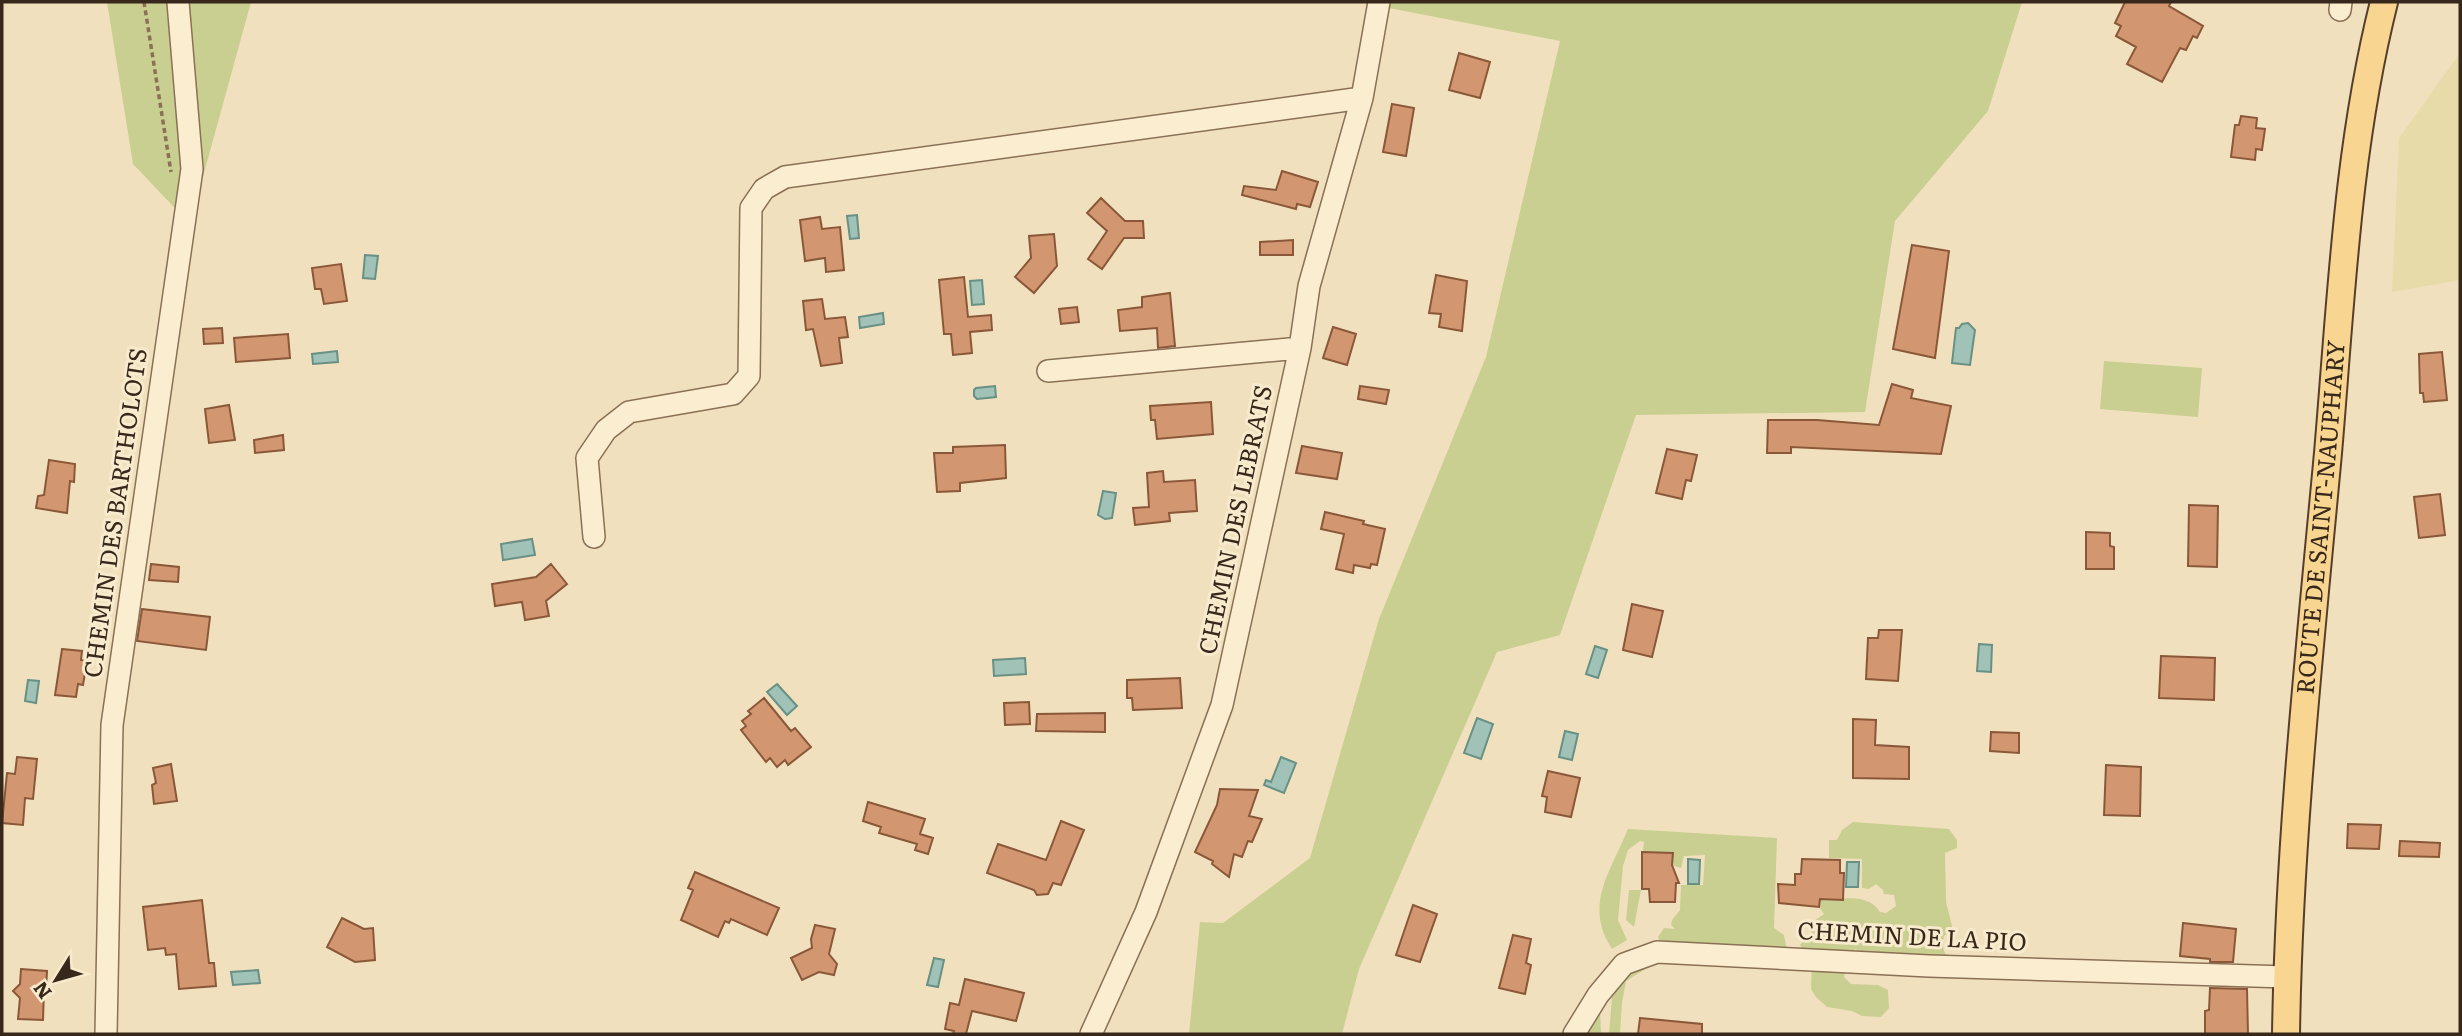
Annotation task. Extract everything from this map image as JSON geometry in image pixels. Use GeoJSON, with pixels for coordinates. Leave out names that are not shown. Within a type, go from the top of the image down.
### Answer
{"type":"FeatureCollection","features":[{"type":"Feature","properties":{"kind":"main road","name":"ROUTE DE SAINT-NAUPHARY"},"geometry":{"type":"LineString","coordinates":[[2286,1034],[2295,819],[2355,152],[2365,84],[2384,2]]}},
{"type":"Feature","properties":{"kind":"street","name":"CHEMIN DES BARTHOLOTS"},"geometry":{"type":"LineString","coordinates":[[106,1034],[112,725],[192,169],[178,2]]}},
{"type":"Feature","properties":{"kind":"street","name":"CHEMIN DES LEBRATS"},"geometry":{"type":"LineString","coordinates":[[1091,1034],[1146,912],[1222,705],[1300,348],[1308,286],[1362,98],[1379,2]]}},
{"type":"Feature","properties":{"kind":"street"},"geometry":{"type":"LineString","coordinates":[[594,537],[587,458],[606,429],[629,412],[733,394],[749,376],[751,208],[764,189],[785,177],[1362,98]]}},
{"type":"Feature","properties":{"kind":"street"},"geometry":{"type":"LineString","coordinates":[[1048,371],[1300,348]]}},
{"type":"Feature","properties":{"kind":"street","name":"CHEMIN DE LA PIO"},"geometry":{"type":"LineString","coordinates":[[1574,1034],[1598,995],[1624,964],[1657,951],[1929,966],[2287,977]]}},
{"type":"Feature","properties":{"kind":"path"},"geometry":{"type":"LineString","coordinates":[[144,2],[173,184]]}},
{"type":"Feature","properties":{"kind":"shaded area"},"geometry":{"type":"Polygon","coordinates":[[[2460,53],[2460,280],[2392,292],[2399,138],[2460,53]]]}},
{"type":"Feature","properties":{"kind":"green space"},"geometry":{"type":"Polygon","coordinates":[[[107,2],[251,2],[190,224],[133,164],[107,2]]]}},
{"type":"Feature","properties":{"kind":"green space"},"geometry":{"type":"Polygon","coordinates":[[[1392,2],[2022,2],[1988,111],[1895,221],[1865,412],[1636,415],[1560,635],[1497,652],[1359,969],[1342,1034],[1189,1034],[1200,922],[1223,923],[1310,858],[1379,619],[1486,357],[1560,41],[1389,8],[1392,2]]]}},
{"type":"Feature","properties":{"kind":"green space"},"geometry":{"type":"Polygon","coordinates":[[[2104,361],[2202,368],[2198,417],[2100,409],[2104,361]]]}},
{"type":"Feature","properties":{"kind":"green space"},"geometry":{"type":"Polygon","coordinates":[[[1853,822],[1949,829],[1957,840],[1957,848],[1945,853],[1946,902],[1953,930],[1944,936],[1943,945],[1949,959],[1861,954],[1856,949],[1848,954],[1844,977],[1851,984],[1878,985],[1888,990],[1889,1008],[1881,1017],[1862,1016],[1852,1011],[1827,1007],[1811,989],[1812,964],[1800,945],[1810,935],[1814,921],[1824,914],[1819,907],[1820,899],[1861,899],[1886,913],[1896,906],[1894,895],[1884,894],[1876,884],[1869,889],[1862,888],[1862,859],[1829,858],[1829,840],[1837,840],[1842,830],[1853,822]]]}},
{"type":"Feature","properties":{"kind":"green space"},"geometry":{"type":"Polygon","coordinates":[[[1628,829],[1777,838],[1774,928],[1784,935],[1787,950],[1661,945],[1658,937],[1664,928],[1675,929],[1671,925],[1680,910],[1681,885],[1703,885],[1705,855],[1684,856],[1681,868],[1672,865],[1673,853],[1643,852],[1644,842],[1640,841],[1628,850],[1623,866],[1618,920],[1627,940],[1612,949],[1600,918],[1600,903],[1608,874],[1628,829]]]}},
{"type":"Feature","properties":{"kind":"green space"},"geometry":{"type":"Polygon","coordinates":[[[1629,890],[1641,890],[1634,927],[1626,920],[1629,890]]]}},
{"type":"Feature","properties":{"kind":"green space"},"geometry":{"type":"Polygon","coordinates":[[[1647,963],[1647,968],[1626,981],[1620,1034],[1609,1034],[1613,986],[1618,978],[1647,963]]]}},
{"type":"Feature","properties":{"kind":"green space"},"geometry":{"type":"Polygon","coordinates":[[[1600,1009],[1601,1034],[1583,1034],[1600,1009]]]}},
{"type":"Feature","properties":{"kind":"water"},"geometry":{"type":"Polygon","coordinates":[[[857,215],[859,238],[850,239],[847,216],[857,215]]]}},
{"type":"Feature","properties":{"kind":"water"},"geometry":{"type":"Polygon","coordinates":[[[365,255],[378,256],[375,279],[363,278],[365,255]]]}},
{"type":"Feature","properties":{"kind":"water"},"geometry":{"type":"Polygon","coordinates":[[[982,280],[984,304],[972,305],[970,281],[982,280]]]}},
{"type":"Feature","properties":{"kind":"water"},"geometry":{"type":"Polygon","coordinates":[[[883,313],[884,324],[860,328],[859,317],[883,313]]]}},
{"type":"Feature","properties":{"kind":"water"},"geometry":{"type":"Polygon","coordinates":[[[1968,323],[1975,330],[1970,365],[1952,363],[1956,328],[1968,323]]]}},
{"type":"Feature","properties":{"kind":"water"},"geometry":{"type":"Polygon","coordinates":[[[337,351],[338,362],[313,364],[312,354],[337,351]]]}},
{"type":"Feature","properties":{"kind":"water"},"geometry":{"type":"Polygon","coordinates":[[[995,386],[996,397],[977,399],[974,396],[976,388],[995,386]]]}},
{"type":"Feature","properties":{"kind":"water"},"geometry":{"type":"Polygon","coordinates":[[[1103,491],[1116,493],[1112,518],[1105,519],[1098,515],[1103,491]]]}},
{"type":"Feature","properties":{"kind":"water"},"geometry":{"type":"Polygon","coordinates":[[[532,539],[535,555],[503,560],[501,544],[532,539]]]}},
{"type":"Feature","properties":{"kind":"water"},"geometry":{"type":"Polygon","coordinates":[[[1979,644],[1992,645],[1991,672],[1977,671],[1979,644]]]}},
{"type":"Feature","properties":{"kind":"water"},"geometry":{"type":"Polygon","coordinates":[[[1595,646],[1607,650],[1598,678],[1586,674],[1595,646]]]}},
{"type":"Feature","properties":{"kind":"water"},"geometry":{"type":"Polygon","coordinates":[[[1025,658],[1026,674],[994,676],[993,660],[1025,658]]]}},
{"type":"Feature","properties":{"kind":"water"},"geometry":{"type":"Polygon","coordinates":[[[28,680],[39,681],[36,703],[25,701],[28,680]]]}},
{"type":"Feature","properties":{"kind":"water"},"geometry":{"type":"Polygon","coordinates":[[[777,684],[797,706],[787,715],[767,692],[777,684]]]}},
{"type":"Feature","properties":{"kind":"water"},"geometry":{"type":"Polygon","coordinates":[[[1477,718],[1493,724],[1481,759],[1464,753],[1477,718]]]}},
{"type":"Feature","properties":{"kind":"water"},"geometry":{"type":"Polygon","coordinates":[[[1565,731],[1578,734],[1572,760],[1559,757],[1565,731]]]}},
{"type":"Feature","properties":{"kind":"water"},"geometry":{"type":"Polygon","coordinates":[[[1281,757],[1296,763],[1284,793],[1264,785],[1266,780],[1271,782],[1281,757]]]}},
{"type":"Feature","properties":{"kind":"water"},"geometry":{"type":"Polygon","coordinates":[[[1688,859],[1700,860],[1699,884],[1688,884],[1688,859]]]}},
{"type":"Feature","properties":{"kind":"water"},"geometry":{"type":"Polygon","coordinates":[[[1847,862],[1859,862],[1858,887],[1846,887],[1847,862]]]}},
{"type":"Feature","properties":{"kind":"water"},"geometry":{"type":"Polygon","coordinates":[[[934,958],[944,960],[938,987],[927,985],[934,958]]]}},
{"type":"Feature","properties":{"kind":"water"},"geometry":{"type":"Polygon","coordinates":[[[258,970],[260,983],[233,985],[231,972],[258,970]]]}},
{"type":"Feature","properties":{"kind":"building"},"geometry":{"type":"Polygon","coordinates":[[[2125,2],[2171,2],[2169,6],[2203,26],[2197,38],[2193,36],[2186,50],[2180,48],[2162,82],[2127,64],[2136,47],[2116,36],[2121,26],[2115,23],[2125,2]]]}},
{"type":"Feature","properties":{"kind":"building"},"geometry":{"type":"Polygon","coordinates":[[[1459,53],[1490,62],[1480,98],[1449,90],[1459,53]]]}},
{"type":"Feature","properties":{"kind":"building"},"geometry":{"type":"Polygon","coordinates":[[[1392,104],[1414,108],[1406,156],[1383,152],[1392,104]]]}},
{"type":"Feature","properties":{"kind":"building"},"geometry":{"type":"Polygon","coordinates":[[[2241,116],[2257,118],[2256,128],[2265,129],[2262,150],[2256,149],[2255,160],[2231,157],[2235,125],[2239,125],[2241,116]]]}},
{"type":"Feature","properties":{"kind":"building"},"geometry":{"type":"Polygon","coordinates":[[[1282,171],[1318,182],[1310,207],[1297,204],[1296,209],[1242,195],[1244,186],[1276,190],[1282,171]]]}},
{"type":"Feature","properties":{"kind":"building"},"geometry":{"type":"Polygon","coordinates":[[[1101,198],[1125,221],[1143,221],[1144,238],[1124,238],[1102,269],[1088,259],[1107,231],[1087,213],[1101,198]]]}},
{"type":"Feature","properties":{"kind":"building"},"geometry":{"type":"Polygon","coordinates":[[[820,217],[822,229],[840,227],[844,270],[826,272],[825,258],[805,261],[800,220],[820,217]]]}},
{"type":"Feature","properties":{"kind":"building"},"geometry":{"type":"Polygon","coordinates":[[[1054,234],[1057,266],[1034,293],[1015,277],[1031,258],[1029,236],[1054,234]]]}},
{"type":"Feature","properties":{"kind":"building"},"geometry":{"type":"Polygon","coordinates":[[[1293,240],[1293,255],[1260,255],[1260,242],[1293,240]]]}},
{"type":"Feature","properties":{"kind":"building"},"geometry":{"type":"Polygon","coordinates":[[[1912,245],[1949,251],[1935,358],[1893,349],[1912,245]]]}},
{"type":"Feature","properties":{"kind":"building"},"geometry":{"type":"Polygon","coordinates":[[[341,264],[347,301],[324,304],[321,289],[315,289],[312,268],[341,264]]]}},
{"type":"Feature","properties":{"kind":"building"},"geometry":{"type":"Polygon","coordinates":[[[1436,275],[1467,281],[1462,331],[1439,327],[1441,314],[1429,313],[1436,275]]]}},
{"type":"Feature","properties":{"kind":"building"},"geometry":{"type":"Polygon","coordinates":[[[964,277],[968,317],[991,315],[992,330],[970,332],[972,353],[953,355],[951,334],[944,334],[939,280],[964,277]]]}},
{"type":"Feature","properties":{"kind":"building"},"geometry":{"type":"Polygon","coordinates":[[[1170,293],[1175,346],[1158,348],[1157,328],[1120,331],[1118,310],[1142,307],[1142,297],[1170,293]]]}},
{"type":"Feature","properties":{"kind":"building"},"geometry":{"type":"Polygon","coordinates":[[[822,299],[825,319],[845,317],[848,337],[839,338],[842,363],[821,366],[813,329],[806,330],[803,301],[822,299]]]}},
{"type":"Feature","properties":{"kind":"building"},"geometry":{"type":"Polygon","coordinates":[[[1077,307],[1079,322],[1061,324],[1059,309],[1077,307]]]}},
{"type":"Feature","properties":{"kind":"building"},"geometry":{"type":"Polygon","coordinates":[[[1333,327],[1356,334],[1347,365],[1323,358],[1333,327]]]}},
{"type":"Feature","properties":{"kind":"building"},"geometry":{"type":"Polygon","coordinates":[[[222,328],[223,343],[204,344],[203,329],[222,328]]]}},
{"type":"Feature","properties":{"kind":"building"},"geometry":{"type":"Polygon","coordinates":[[[288,334],[290,358],[236,362],[234,338],[288,334]]]}},
{"type":"Feature","properties":{"kind":"building"},"geometry":{"type":"Polygon","coordinates":[[[2442,352],[2447,400],[2424,402],[2423,393],[2420,393],[2419,354],[2442,352]]]}},
{"type":"Feature","properties":{"kind":"building"},"geometry":{"type":"Polygon","coordinates":[[[1892,384],[1913,390],[1911,398],[1951,406],[1941,454],[1791,447],[1791,453],[1767,453],[1768,420],[1817,420],[1879,425],[1892,384]]]}},
{"type":"Feature","properties":{"kind":"building"},"geometry":{"type":"Polygon","coordinates":[[[1360,386],[1389,390],[1386,404],[1358,399],[1360,386]]]}},
{"type":"Feature","properties":{"kind":"building"},"geometry":{"type":"Polygon","coordinates":[[[1211,402],[1213,434],[1157,439],[1150,406],[1211,402]]]}},
{"type":"Feature","properties":{"kind":"building"},"geometry":{"type":"Polygon","coordinates":[[[229,405],[235,440],[209,443],[205,409],[229,405]]]}},
{"type":"Feature","properties":{"kind":"building"},"geometry":{"type":"Polygon","coordinates":[[[283,435],[284,450],[255,453],[254,440],[283,435]]]}},
{"type":"Feature","properties":{"kind":"building"},"geometry":{"type":"Polygon","coordinates":[[[1005,445],[1006,478],[960,483],[960,491],[937,492],[934,453],[953,453],[953,447],[1005,445]]]}},
{"type":"Feature","properties":{"kind":"building"},"geometry":{"type":"Polygon","coordinates":[[[1302,446],[1342,453],[1337,479],[1296,473],[1302,446]]]}},
{"type":"Feature","properties":{"kind":"building"},"geometry":{"type":"Polygon","coordinates":[[[1667,449],[1697,455],[1691,481],[1686,480],[1682,499],[1656,493],[1667,449]]]}},
{"type":"Feature","properties":{"kind":"building"},"geometry":{"type":"Polygon","coordinates":[[[49,460],[75,464],[74,482],[70,481],[67,513],[36,508],[38,496],[44,495],[49,460]]]}},
{"type":"Feature","properties":{"kind":"building"},"geometry":{"type":"Polygon","coordinates":[[[1163,471],[1164,482],[1195,480],[1197,511],[1169,513],[1170,521],[1135,525],[1133,508],[1149,507],[1147,473],[1163,471]]]}},
{"type":"Feature","properties":{"kind":"building"},"geometry":{"type":"Polygon","coordinates":[[[2440,494],[2445,535],[2419,538],[2414,497],[2440,494]]]}},
{"type":"Feature","properties":{"kind":"building"},"geometry":{"type":"Polygon","coordinates":[[[2189,505],[2218,506],[2217,567],[2188,566],[2189,505]]]}},
{"type":"Feature","properties":{"kind":"building"},"geometry":{"type":"Polygon","coordinates":[[[1325,512],[1385,529],[1377,565],[1371,564],[1370,568],[1354,565],[1353,573],[1336,569],[1344,534],[1321,529],[1325,512]]]}},
{"type":"Feature","properties":{"kind":"building"},"geometry":{"type":"Polygon","coordinates":[[[2086,532],[2110,533],[2110,546],[2114,547],[2114,569],[2086,569],[2086,532]]]}},
{"type":"Feature","properties":{"kind":"building"},"geometry":{"type":"Polygon","coordinates":[[[151,564],[179,567],[178,582],[149,580],[151,564]]]}},
{"type":"Feature","properties":{"kind":"building"},"geometry":{"type":"Polygon","coordinates":[[[551,564],[567,584],[546,601],[549,616],[525,620],[522,602],[495,606],[492,584],[536,577],[551,564]]]}},
{"type":"Feature","properties":{"kind":"building"},"geometry":{"type":"Polygon","coordinates":[[[1632,604],[1663,611],[1652,657],[1623,650],[1632,604]]]}},
{"type":"Feature","properties":{"kind":"building"},"geometry":{"type":"Polygon","coordinates":[[[142,609],[210,617],[206,650],[137,641],[142,609]]]}},
{"type":"Feature","properties":{"kind":"building"},"geometry":{"type":"Polygon","coordinates":[[[1879,630],[1902,630],[1898,681],[1866,679],[1868,638],[1878,638],[1879,630]]]}},
{"type":"Feature","properties":{"kind":"building"},"geometry":{"type":"Polygon","coordinates":[[[62,649],[82,651],[81,660],[87,661],[83,685],[78,684],[76,697],[55,695],[62,649]]]}},
{"type":"Feature","properties":{"kind":"building"},"geometry":{"type":"Polygon","coordinates":[[[2161,656],[2215,658],[2214,700],[2159,698],[2161,656]]]}},
{"type":"Feature","properties":{"kind":"building"},"geometry":{"type":"Polygon","coordinates":[[[1180,678],[1182,708],[1133,710],[1132,698],[1127,698],[1127,680],[1180,678]]]}},
{"type":"Feature","properties":{"kind":"building"},"geometry":{"type":"Polygon","coordinates":[[[764,698],[791,731],[795,728],[811,747],[788,765],[785,760],[777,767],[770,758],[766,762],[741,730],[746,726],[742,721],[751,714],[748,711],[764,698]]]}},
{"type":"Feature","properties":{"kind":"building"},"geometry":{"type":"Polygon","coordinates":[[[1029,702],[1030,724],[1005,725],[1004,703],[1029,702]]]}},
{"type":"Feature","properties":{"kind":"building"},"geometry":{"type":"Polygon","coordinates":[[[1105,713],[1105,732],[1036,731],[1037,714],[1105,713]]]}},
{"type":"Feature","properties":{"kind":"building"},"geometry":{"type":"Polygon","coordinates":[[[1853,719],[1876,720],[1875,745],[1909,747],[1909,779],[1853,778],[1853,719]]]}},
{"type":"Feature","properties":{"kind":"building"},"geometry":{"type":"Polygon","coordinates":[[[1991,732],[2019,733],[2019,753],[1990,751],[1991,732]]]}},
{"type":"Feature","properties":{"kind":"building"},"geometry":{"type":"Polygon","coordinates":[[[17,757],[37,759],[33,799],[25,798],[23,825],[2,823],[7,773],[15,774],[17,757]]]}},
{"type":"Feature","properties":{"kind":"building"},"geometry":{"type":"Polygon","coordinates":[[[171,764],[177,801],[154,804],[152,785],[156,783],[153,768],[171,764]]]}},
{"type":"Feature","properties":{"kind":"building"},"geometry":{"type":"Polygon","coordinates":[[[2106,765],[2141,767],[2140,816],[2104,815],[2106,765]]]}},
{"type":"Feature","properties":{"kind":"building"},"geometry":{"type":"Polygon","coordinates":[[[1548,771],[1580,778],[1571,817],[1545,812],[1547,797],[1542,796],[1548,771]]]}},
{"type":"Feature","properties":{"kind":"building"},"geometry":{"type":"Polygon","coordinates":[[[1220,789],[1258,790],[1249,816],[1262,819],[1252,842],[1248,841],[1242,857],[1234,854],[1229,877],[1212,864],[1213,861],[1195,852],[1217,805],[1220,789]]]}},
{"type":"Feature","properties":{"kind":"building"},"geometry":{"type":"Polygon","coordinates":[[[868,802],[925,819],[920,834],[933,838],[928,854],[915,850],[917,844],[879,833],[881,827],[863,821],[868,802]]]}},
{"type":"Feature","properties":{"kind":"building"},"geometry":{"type":"Polygon","coordinates":[[[1061,821],[1084,830],[1061,885],[1053,883],[1048,894],[1037,895],[1034,890],[987,873],[998,844],[1046,860],[1061,821]]]}},
{"type":"Feature","properties":{"kind":"building"},"geometry":{"type":"Polygon","coordinates":[[[2348,824],[2381,825],[2379,849],[2347,848],[2348,824]]]}},
{"type":"Feature","properties":{"kind":"building"},"geometry":{"type":"Polygon","coordinates":[[[2400,841],[2440,843],[2439,857],[2399,856],[2400,841]]]}},
{"type":"Feature","properties":{"kind":"building"},"geometry":{"type":"Polygon","coordinates":[[[1642,852],[1673,853],[1672,865],[1679,883],[1676,883],[1675,902],[1650,902],[1649,889],[1642,889],[1642,852]]]}},
{"type":"Feature","properties":{"kind":"building"},"geometry":{"type":"Polygon","coordinates":[[[1802,859],[1840,860],[1840,873],[1844,873],[1843,900],[1820,899],[1819,907],[1779,903],[1778,884],[1795,885],[1795,874],[1801,874],[1802,859]]]}},
{"type":"Feature","properties":{"kind":"building"},"geometry":{"type":"Polygon","coordinates":[[[695,872],[779,908],[767,935],[731,919],[729,923],[725,921],[718,937],[681,920],[693,890],[688,888],[695,872]]]}},
{"type":"Feature","properties":{"kind":"building"},"geometry":{"type":"Polygon","coordinates":[[[202,900],[209,963],[214,963],[216,986],[179,989],[176,954],[166,955],[165,948],[148,950],[143,907],[202,900]]]}},
{"type":"Feature","properties":{"kind":"building"},"geometry":{"type":"Polygon","coordinates":[[[1413,905],[1437,914],[1420,962],[1396,955],[1413,905]]]}},
{"type":"Feature","properties":{"kind":"building"},"geometry":{"type":"Polygon","coordinates":[[[342,918],[364,929],[373,928],[375,960],[355,962],[327,947],[342,918]]]}},
{"type":"Feature","properties":{"kind":"building"},"geometry":{"type":"Polygon","coordinates":[[[2183,923],[2236,929],[2233,962],[2210,962],[2210,959],[2180,956],[2183,923]]]}},
{"type":"Feature","properties":{"kind":"building"},"geometry":{"type":"Polygon","coordinates":[[[815,925],[835,929],[829,954],[837,964],[834,975],[819,972],[802,980],[791,958],[812,948],[811,939],[815,925]]]}},
{"type":"Feature","properties":{"kind":"building"},"geometry":{"type":"Polygon","coordinates":[[[1513,935],[1531,939],[1526,963],[1531,965],[1525,994],[1499,988],[1513,935]]]}},
{"type":"Feature","properties":{"kind":"building"},"geometry":{"type":"Polygon","coordinates":[[[21,969],[47,971],[43,1020],[18,1019],[20,998],[13,991],[20,984],[21,969]]]}},
{"type":"Feature","properties":{"kind":"building"},"geometry":{"type":"Polygon","coordinates":[[[965,979],[1024,993],[1016,1021],[972,1011],[966,1034],[953,1034],[954,1031],[945,1029],[950,1003],[959,1005],[965,979]]]}},
{"type":"Feature","properties":{"kind":"building"},"geometry":{"type":"Polygon","coordinates":[[[2210,988],[2247,989],[2248,1034],[2205,1034],[2205,1011],[2209,1010],[2210,988]]]}},
{"type":"Feature","properties":{"kind":"building"},"geometry":{"type":"Polygon","coordinates":[[[1640,1018],[1702,1024],[1702,1034],[1638,1034],[1640,1018]]]}}]}
